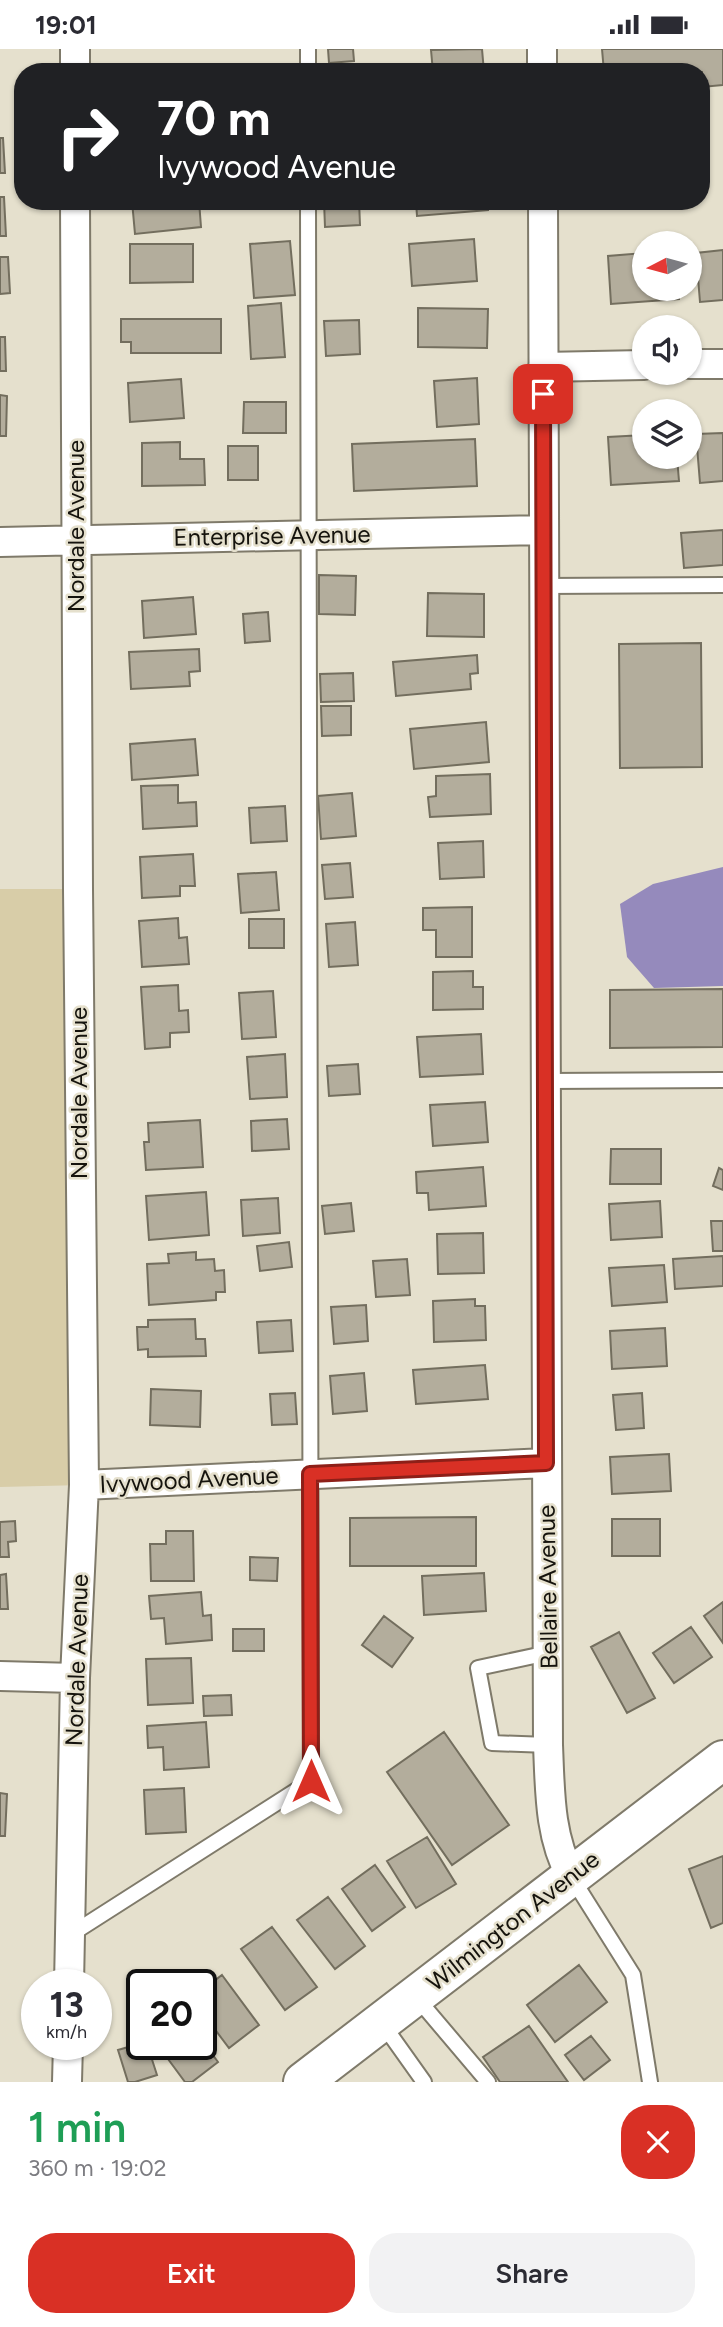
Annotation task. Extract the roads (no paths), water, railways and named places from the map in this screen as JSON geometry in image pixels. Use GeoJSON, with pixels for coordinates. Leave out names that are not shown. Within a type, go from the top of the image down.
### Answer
{"type":"FeatureCollection","features":[{"type":"Feature","properties":{"kind":"main road","name":"Wilmington Avenue"},"geometry":{"type":"LineString","coordinates":[[303,2082],[723,1759]]}},
{"type":"Feature","properties":{"kind":"street","name":"Nordale Avenue"},"geometry":{"type":"LineString","coordinates":[[69,1969],[75,1678],[84,1485],[80,1332],[75,210]]}},
{"type":"Feature","properties":{"kind":"street","name":"Bellaire Avenue"},"geometry":{"type":"LineString","coordinates":[[542,210],[548,1745],[552,1821],[561,1857],[571,1877]]}},
{"type":"Feature","properties":{"kind":"street"},"geometry":{"type":"LineString","coordinates":[[702,364],[723,364]]}},
{"type":"Feature","properties":{"kind":"street"},"geometry":{"type":"LineString","coordinates":[[543,367],[632,365]]}},
{"type":"Feature","properties":{"kind":"street","name":"Enterprise Avenue"},"geometry":{"type":"LineString","coordinates":[[0,542],[543,530]]}},
{"type":"Feature","properties":{"kind":"street","name":"Ivywood Avenue"},"geometry":{"type":"LineString","coordinates":[[84,1485],[546,1463]]}},
{"type":"Feature","properties":{"kind":"street"},"geometry":{"type":"LineString","coordinates":[[0,1676],[75,1678]]}},
{"type":"Feature","properties":{"kind":"street"},"geometry":{"type":"LineString","coordinates":[[67,2082],[68,2060]]}},
{"type":"Feature","properties":{"kind":"lane"},"geometry":{"type":"LineString","coordinates":[[70,1935],[311,1781],[308,210]]}},
{"type":"Feature","properties":{"kind":"lane"},"geometry":{"type":"LineString","coordinates":[[544,586],[723,585]]}},
{"type":"Feature","properties":{"kind":"lane"},"geometry":{"type":"LineString","coordinates":[[547,1081],[723,1080]]}},
{"type":"Feature","properties":{"kind":"lane"},"geometry":{"type":"LineString","coordinates":[[548,1653],[478,1668],[492,1743],[548,1745]]}},
{"type":"Feature","properties":{"kind":"lane"},"geometry":{"type":"LineString","coordinates":[[571,1877],[634,1975],[650,2082]]}},
{"type":"Feature","properties":{"kind":"lane"},"geometry":{"type":"LineString","coordinates":[[415,1996],[488,2082]]}},
{"type":"Feature","properties":{"kind":"lane"},"geometry":{"type":"LineString","coordinates":[[381,2022],[424,2082]]}}]}
